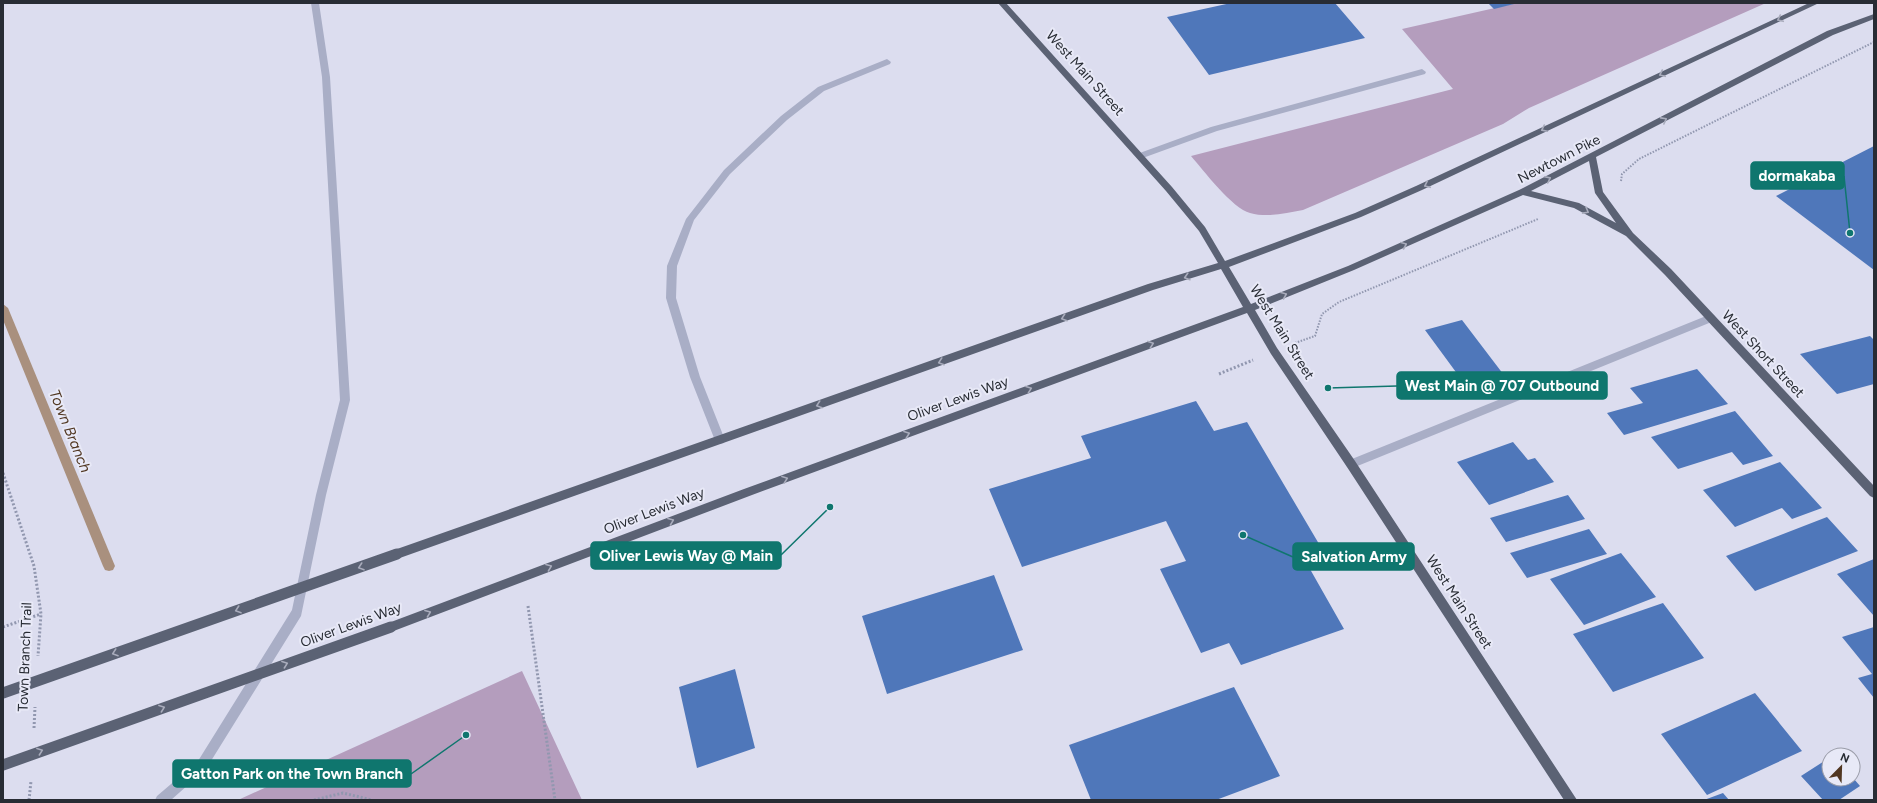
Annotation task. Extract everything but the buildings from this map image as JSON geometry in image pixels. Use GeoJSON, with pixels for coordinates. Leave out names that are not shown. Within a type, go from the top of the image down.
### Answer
{"type":"FeatureCollection","features":[{"type":"Feature","properties":{"kind":"main road","name":"West Main Street"},"geometry":{"type":"LineString","coordinates":[[1002,3],[1140,156],[1202,228],[1248,309],[1274,351],[1351,464],[1571,800]]}},
{"type":"Feature","properties":{"kind":"main road"},"geometry":{"type":"LineString","coordinates":[[3,692],[1151,287],[1224,265],[1307,235],[1419,188],[1815,3]]}},
{"type":"Feature","properties":{"kind":"main road","name":"Newtown Pike"},"geometry":{"type":"LineString","coordinates":[[1248,309],[1351,268],[1522,192],[1830,33],[1874,16]]}},
{"type":"Feature","properties":{"kind":"main road","name":"West Short Street"},"geometry":{"type":"LineString","coordinates":[[1592,157],[1599,193],[1630,235],[1711,318],[1874,493]]}},
{"type":"Feature","properties":{"kind":"main road","name":"West Short Street"},"geometry":{"type":"LineString","coordinates":[[1522,192],[1576,205],[1630,235]]}},
{"type":"Feature","properties":{"kind":"main road","name":"Oliver Lewis Way"},"geometry":{"type":"LineString","coordinates":[[3,764],[391,627],[748,492],[1248,309]]}},
{"type":"Feature","properties":{"kind":"lane"},"geometry":{"type":"LineString","coordinates":[[161,800],[202,765],[297,612],[321,495],[345,400],[326,77],[315,3]]}},
{"type":"Feature","properties":{"kind":"lane"},"geometry":{"type":"LineString","coordinates":[[720,440],[695,377],[672,298],[672,266],[690,219],[727,172],[784,118],[822,89],[887,62]]}},
{"type":"Feature","properties":{"kind":"lane"},"geometry":{"type":"LineString","coordinates":[[1140,156],[1214,129],[1422,72]]}},
{"type":"Feature","properties":{"kind":"lane"},"geometry":{"type":"LineString","coordinates":[[1351,464],[1711,318]]}},
{"type":"Feature","properties":{"kind":"path"},"geometry":{"type":"LineString","coordinates":[[1620,184],[1622,174],[1639,159],[1874,42]]}},
{"type":"Feature","properties":{"kind":"path"},"geometry":{"type":"LineString","coordinates":[[1315,336],[1322,314],[1339,302],[1541,217]]}},
{"type":"Feature","properties":{"kind":"path","name":"Town Branch Trail"},"geometry":{"type":"LineString","coordinates":[[3,472],[34,566],[41,614],[38,661]]}},
{"type":"Feature","properties":{"kind":"path"},"geometry":{"type":"LineString","coordinates":[[528,606],[555,800]]}},
{"type":"Feature","properties":{"kind":"path"},"geometry":{"type":"LineString","coordinates":[[3,626],[41,614]]}},
{"type":"Feature","properties":{"kind":"path","name":"Town Branch Trail"},"geometry":{"type":"LineString","coordinates":[[34,730],[36,699]]}},
{"type":"Feature","properties":{"kind":"path"},"geometry":{"type":"LineString","coordinates":[[29,800],[31,777]]}},
{"type":"Feature","properties":{"kind":"path"},"geometry":{"type":"LineString","coordinates":[[314,800],[342,794],[372,800]]}},
{"type":"Feature","properties":{"kind":"shaded area"},"geometry":{"type":"Polygon","coordinates":[[[1517,3],[1766,3],[1529,108],[1503,124],[1303,210],[1263,215],[1250,213],[1243,210],[1227,197],[1191,156],[1453,89],[1402,29],[1517,3]]]}},
{"type":"Feature","properties":{"kind":"shaded area"},"geometry":{"type":"Polygon","coordinates":[[[522,671],[582,800],[238,800],[522,671]]]}},
{"type":"Feature","properties":{"kind":"waterway","name":"Town Branch"},"geometry":{"type":"LineString","coordinates":[[3,308],[109,566]]}},
{"type":"Feature","properties":{"kind":"place","name":"dormakaba"},"geometry":{"type":"Point","coordinates":[1850,233]}},
{"type":"Feature","properties":{"kind":"place","name":"West Main @ 707 Outbound"},"geometry":{"type":"Point","coordinates":[1328,388]}},
{"type":"Feature","properties":{"kind":"place","name":"Oliver Lewis Way @ Main"},"geometry":{"type":"Point","coordinates":[830,507]}},
{"type":"Feature","properties":{"kind":"place","name":"Salvation Army"},"geometry":{"type":"Point","coordinates":[1243,535]}},
{"type":"Feature","properties":{"kind":"place","name":"Gatton Park on the Town Branch"},"geometry":{"type":"Point","coordinates":[466,735]}}]}
